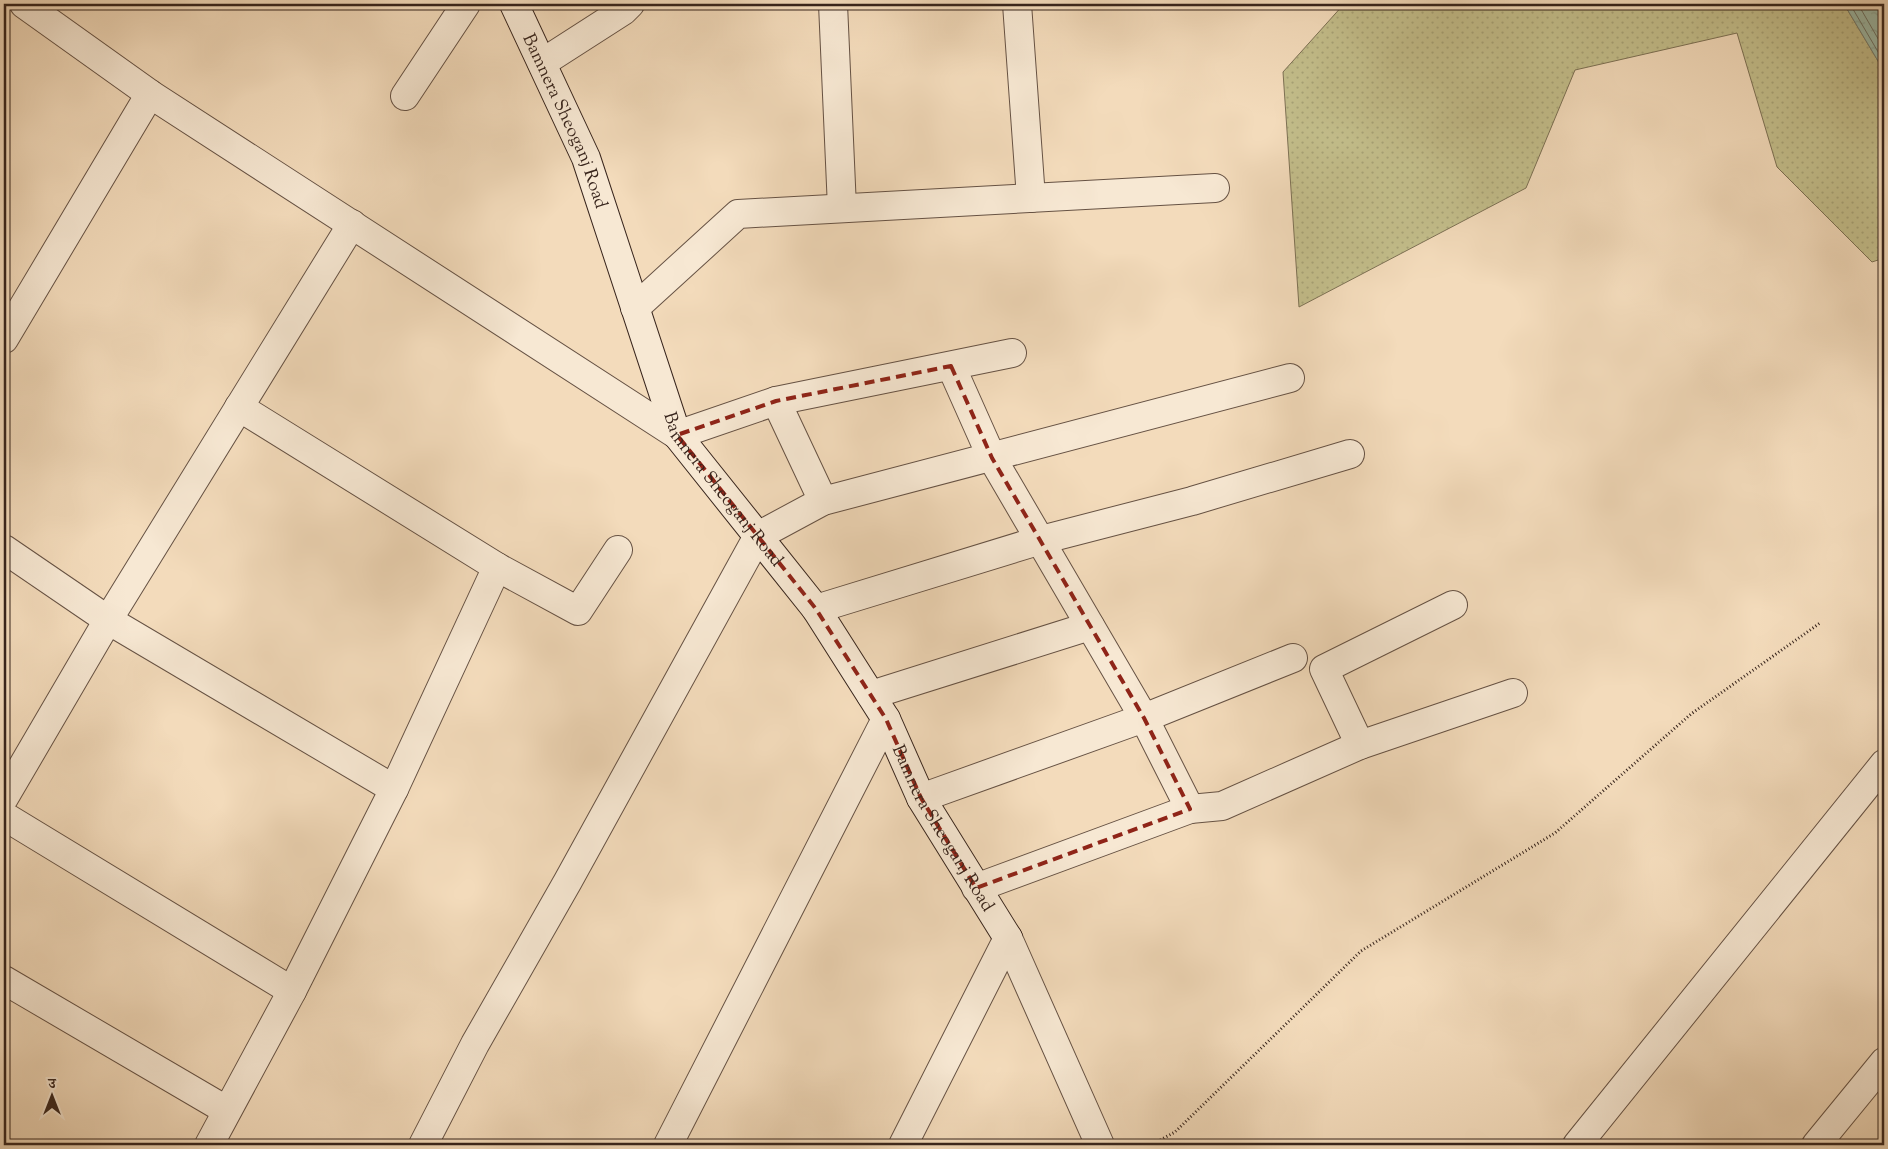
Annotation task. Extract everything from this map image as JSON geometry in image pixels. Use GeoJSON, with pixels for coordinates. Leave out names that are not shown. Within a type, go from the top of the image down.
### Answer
{"type":"FeatureCollection","features":[{"type":"Feature","properties":{"kind":"street"},"geometry":{"type":"LineString","coordinates":[[24,4],[150,94],[677,435],[776,401],[1012,353]]}},
{"type":"Feature","properties":{"kind":"street"},"geometry":{"type":"LineString","coordinates":[[405,96],[466,4]]}},
{"type":"Feature","properties":{"kind":"street","name":"Bamnera Sheoganj Road"},"geometry":{"type":"LineString","coordinates":[[514,4],[586,158],[677,435],[816,609],[886,719],[921,798],[1008,938],[1100,1145]]}},
{"type":"Feature","properties":{"kind":"street"},"geometry":{"type":"LineString","coordinates":[[542,63],[623,11],[630,4]]}},
{"type":"Feature","properties":{"kind":"street"},"geometry":{"type":"LineString","coordinates":[[832,4],[842,208]]}},
{"type":"Feature","properties":{"kind":"street"},"geometry":{"type":"LineString","coordinates":[[1017,4],[1031,198]]}},
{"type":"Feature","properties":{"kind":"street"},"geometry":{"type":"LineString","coordinates":[[4,339],[150,94]]}},
{"type":"Feature","properties":{"kind":"street"},"geometry":{"type":"LineString","coordinates":[[635,308],[738,214],[1215,188]]}},
{"type":"Feature","properties":{"kind":"street"},"geometry":{"type":"LineString","coordinates":[[4,798],[108,620],[352,224]]}},
{"type":"Feature","properties":{"kind":"street"},"geometry":{"type":"LineString","coordinates":[[951,366],[992,458],[1144,718],[1190,809]]}},
{"type":"Feature","properties":{"kind":"street"},"geometry":{"type":"LineString","coordinates":[[423,1145],[475,1044],[568,881],[758,536],[823,501],[1290,378]]}},
{"type":"Feature","properties":{"kind":"street"},"geometry":{"type":"LineString","coordinates":[[776,401],[823,501]]}},
{"type":"Feature","properties":{"kind":"street"},"geometry":{"type":"LineString","coordinates":[[239,407],[496,568],[578,611],[618,550]]}},
{"type":"Feature","properties":{"kind":"street"},"geometry":{"type":"LineString","coordinates":[[816,609],[1041,540],[1192,501],[1350,454]]}},
{"type":"Feature","properties":{"kind":"street"},"geometry":{"type":"LineString","coordinates":[[4,549],[108,620],[394,790]]}},
{"type":"Feature","properties":{"kind":"street"},"geometry":{"type":"LineString","coordinates":[[209,1145],[226,1110],[292,991],[394,790],[496,568]]}},
{"type":"Feature","properties":{"kind":"street"},"geometry":{"type":"LineString","coordinates":[[1360,744],[1324,669],[1453,604]]}},
{"type":"Feature","properties":{"kind":"street"},"geometry":{"type":"LineString","coordinates":[[871,695],[1090,626]]}},
{"type":"Feature","properties":{"kind":"street"},"geometry":{"type":"LineString","coordinates":[[921,798],[1144,718],[1293,658]]}},
{"type":"Feature","properties":{"kind":"street"},"geometry":{"type":"LineString","coordinates":[[976,888],[1190,809],[1222,806],[1360,744],[1513,693]]}},
{"type":"Feature","properties":{"kind":"street"},"geometry":{"type":"LineString","coordinates":[[668,1145],[886,719]]}},
{"type":"Feature","properties":{"kind":"street"},"geometry":{"type":"LineString","coordinates":[[1577,1145],[1884,764]]}},
{"type":"Feature","properties":{"kind":"street"},"geometry":{"type":"LineString","coordinates":[[4,816],[292,991]]}},
{"type":"Feature","properties":{"kind":"street"},"geometry":{"type":"LineString","coordinates":[[903,1145],[1008,938]]}},
{"type":"Feature","properties":{"kind":"street"},"geometry":{"type":"LineString","coordinates":[[4,980],[226,1110]]}},
{"type":"Feature","properties":{"kind":"street"},"geometry":{"type":"LineString","coordinates":[[1816,1145],[1884,1062]]}},
{"type":"Feature","properties":{"kind":"path"},"geometry":{"type":"LineString","coordinates":[[1151,1145],[1175,1132],[1361,951],[1555,833],[1691,714],[1820,623]]}},
{"type":"Feature","properties":{"kind":"highlighted area"},"geometry":{"type":"Polygon","coordinates":[[[951,366],[992,458],[1144,718],[1190,809],[976,888],[921,798],[886,719],[816,609],[677,435],[776,401],[951,366]]]}},
{"type":"Feature","properties":{"kind":"shaded area"},"geometry":{"type":"Polygon","coordinates":[[[1344,4],[1844,4],[1884,71],[1884,258],[1872,262],[1777,167],[1737,33],[1575,70],[1526,188],[1299,307],[1283,72],[1344,4]]]}},
{"type":"Feature","properties":{"kind":"water"},"geometry":{"type":"Polygon","coordinates":[[[1844,4],[1884,4],[1884,71],[1844,4]]]}}]}
